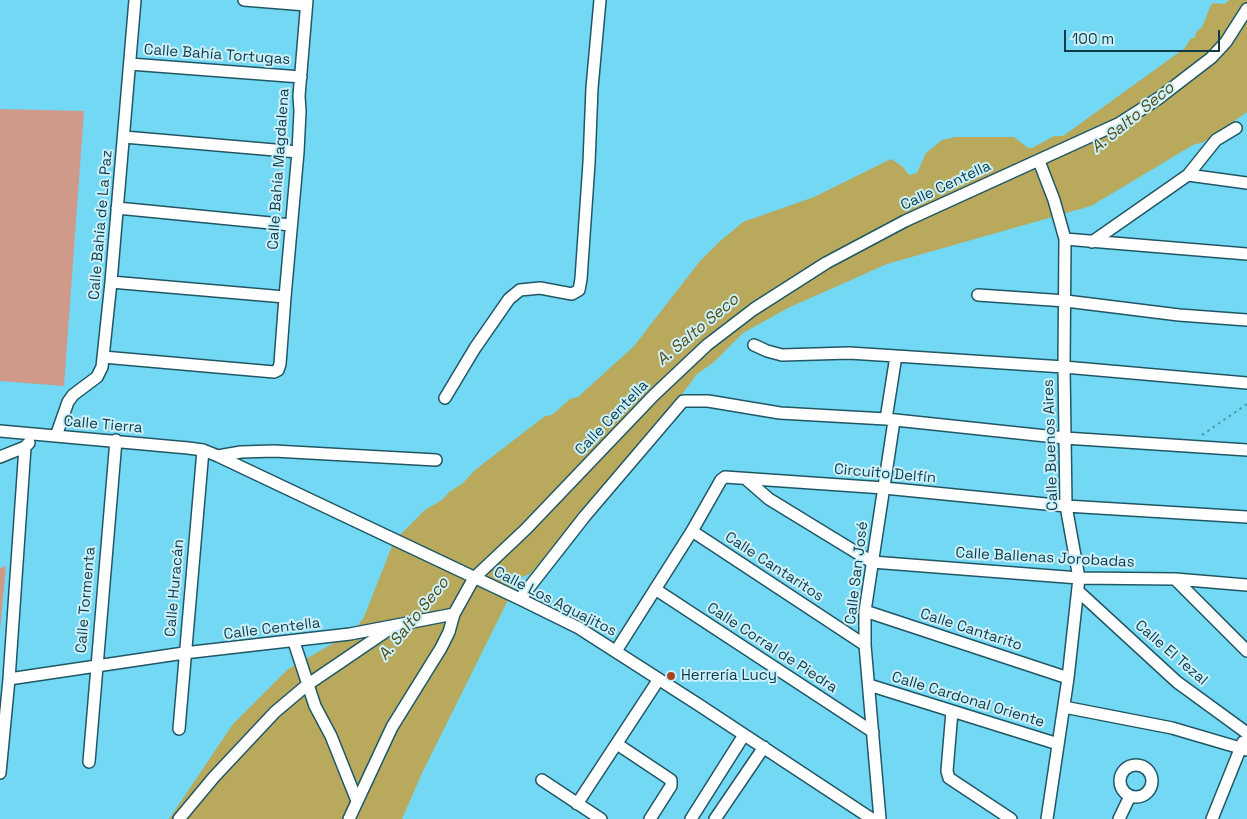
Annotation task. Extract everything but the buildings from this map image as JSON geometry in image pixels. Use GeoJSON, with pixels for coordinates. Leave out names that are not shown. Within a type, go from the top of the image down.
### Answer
{"type":"FeatureCollection","features":[{"type":"Feature","properties":{"kind":"street","name":"Calle Bahía de La Paz"},"geometry":{"type":"LineString","coordinates":[[56,436],[68,402],[97,377],[103,357],[135,0]]}},
{"type":"Feature","properties":{"kind":"street"},"geometry":{"type":"LineString","coordinates":[[244,0],[306,2]]}},
{"type":"Feature","properties":{"kind":"street"},"geometry":{"type":"LineString","coordinates":[[445,398],[475,348],[509,298],[520,290],[540,288],[572,294],[579,290],[590,163],[592,88],[600,0]]}},
{"type":"Feature","properties":{"kind":"street","name":"Calle Bahía Magdalena"},"geometry":{"type":"LineString","coordinates":[[103,357],[274,372],[278,370],[298,152],[299,96],[306,2]]}},
{"type":"Feature","properties":{"kind":"street","name":"Calle Centella"},"geometry":{"type":"LineString","coordinates":[[8,678],[184,653],[294,642],[454,614],[474,578],[526,529],[654,395],[707,345],[754,309],[826,263],[905,221],[1120,123],[1211,58],[1226,42],[1247,9]]}},
{"type":"Feature","properties":{"kind":"street","name":"Calle Bahía Tortugas"},"geometry":{"type":"LineString","coordinates":[[130,64],[301,77]]}},
{"type":"Feature","properties":{"kind":"street"},"geometry":{"type":"LineString","coordinates":[[1092,242],[1188,175],[1216,140],[1236,128]]}},
{"type":"Feature","properties":{"kind":"street"},"geometry":{"type":"LineString","coordinates":[[124,137],[298,152]]}},
{"type":"Feature","properties":{"kind":"street","name":"Calle Buenos Aires"},"geometry":{"type":"LineString","coordinates":[[1038,161],[1054,200],[1065,238],[1066,506],[1078,578],[1068,678],[1047,819]]}},
{"type":"Feature","properties":{"kind":"street"},"geometry":{"type":"LineString","coordinates":[[1188,175],[1247,183]]}},
{"type":"Feature","properties":{"kind":"street"},"geometry":{"type":"LineString","coordinates":[[117,208],[291,225]]}},
{"type":"Feature","properties":{"kind":"street"},"geometry":{"type":"LineString","coordinates":[[1065,238],[1092,242],[1247,254]]}},
{"type":"Feature","properties":{"kind":"street"},"geometry":{"type":"LineString","coordinates":[[111,282],[284,297]]}},
{"type":"Feature","properties":{"kind":"street"},"geometry":{"type":"LineString","coordinates":[[978,295],[1066,301],[1178,315],[1247,320]]}},
{"type":"Feature","properties":{"kind":"street"},"geometry":{"type":"LineString","coordinates":[[754,345],[782,355],[849,353],[1064,367],[1247,383]]}},
{"type":"Feature","properties":{"kind":"street","name":"Calle San José"},"geometry":{"type":"LineString","coordinates":[[880,819],[865,645],[865,611],[884,488],[896,356]]}},
{"type":"Feature","properties":{"kind":"street"},"geometry":{"type":"LineString","coordinates":[[520,599],[585,516],[683,401],[708,401],[780,413],[889,420],[1065,438],[1247,450]]}},
{"type":"Feature","properties":{"kind":"street","name":"Calle Tierra"},"geometry":{"type":"LineString","coordinates":[[0,431],[116,440],[203,450]]}},
{"type":"Feature","properties":{"kind":"street"},"geometry":{"type":"LineString","coordinates":[[0,457],[25,447],[38,434]]}},
{"type":"Feature","properties":{"kind":"street","name":"Calle Tormenta"},"geometry":{"type":"LineString","coordinates":[[89,762],[116,440]]}},
{"type":"Feature","properties":{"kind":"street"},"geometry":{"type":"LineString","coordinates":[[0,772],[25,447]]}},
{"type":"Feature","properties":{"kind":"street","name":"Calle Los Aguajitos"},"geometry":{"type":"LineString","coordinates":[[203,450],[579,628],[872,819]]}},
{"type":"Feature","properties":{"kind":"street","name":"Calle Huracán"},"geometry":{"type":"LineString","coordinates":[[179,729],[184,653],[203,450]]}},
{"type":"Feature","properties":{"kind":"street"},"geometry":{"type":"LineString","coordinates":[[218,456],[242,452],[274,451],[436,460]]}},
{"type":"Feature","properties":{"kind":"street","name":"Circuito Delfín"},"geometry":{"type":"LineString","coordinates":[[616,651],[692,531],[721,480],[725,478],[884,488],[1066,506],[1247,517]]}},
{"type":"Feature","properties":{"kind":"street"},"geometry":{"type":"LineString","coordinates":[[746,479],[769,499],[872,562]]}},
{"type":"Feature","properties":{"kind":"street","name":"Calle Cantaritos"},"geometry":{"type":"LineString","coordinates":[[692,531],[865,645]]}},
{"type":"Feature","properties":{"kind":"street","name":"Calle Ballenas Jorobadas"},"geometry":{"type":"LineString","coordinates":[[872,562],[1078,578],[1175,578],[1247,584]]}},
{"type":"Feature","properties":{"kind":"street"},"geometry":{"type":"LineString","coordinates":[[1175,578],[1247,652]]}},
{"type":"Feature","properties":{"kind":"street","name":"Calle Corral de Piedra"},"geometry":{"type":"LineString","coordinates":[[655,589],[873,732]]}},
{"type":"Feature","properties":{"kind":"street","name":"Calle El Tezal"},"geometry":{"type":"LineString","coordinates":[[1078,591],[1177,682],[1247,733]]}},
{"type":"Feature","properties":{"kind":"street","name":"Calle Cantarito"},"geometry":{"type":"LineString","coordinates":[[865,611],[1068,678]]}},
{"type":"Feature","properties":{"kind":"street"},"geometry":{"type":"LineString","coordinates":[[349,819],[392,727],[441,648],[449,632],[454,614]]}},
{"type":"Feature","properties":{"kind":"street"},"geometry":{"type":"LineString","coordinates":[[179,819],[275,712],[307,685],[394,626]]}},
{"type":"Feature","properties":{"kind":"street"},"geometry":{"type":"LineString","coordinates":[[294,642],[315,706],[331,736],[357,801]]}},
{"type":"Feature","properties":{"kind":"street"},"geometry":{"type":"LineString","coordinates":[[578,804],[659,679]]}},
{"type":"Feature","properties":{"kind":"street","name":"Calle Cardonal Oriente"},"geometry":{"type":"LineString","coordinates":[[869,685],[1058,744]]}},
{"type":"Feature","properties":{"kind":"street"},"geometry":{"type":"LineString","coordinates":[[1064,707],[1172,728],[1244,749]]}},
{"type":"Feature","properties":{"kind":"street"},"geometry":{"type":"LineString","coordinates":[[952,711],[947,771],[949,778],[1011,819]]}},
{"type":"Feature","properties":{"kind":"street"},"geometry":{"type":"LineString","coordinates":[[1212,819],[1244,749],[1247,733]]}},
{"type":"Feature","properties":{"kind":"street"},"geometry":{"type":"LineString","coordinates":[[691,819],[744,735]]}},
{"type":"Feature","properties":{"kind":"street"},"geometry":{"type":"LineString","coordinates":[[617,744],[671,780],[671,786],[650,819]]}},
{"type":"Feature","properties":{"kind":"street"},"geometry":{"type":"LineString","coordinates":[[716,819],[764,747]]}},
{"type":"Feature","properties":{"kind":"street"},"geometry":{"type":"LineString","coordinates":[[542,780],[601,819]]}},
{"type":"Feature","properties":{"kind":"street"},"geometry":{"type":"LineString","coordinates":[[1120,819],[1130,796]]}},
{"type":"Feature","properties":{"kind":"path"},"geometry":{"type":"LineString","coordinates":[[1201,436],[1247,404]]}},
{"type":"Feature","properties":{"kind":"shaded area"},"geometry":{"type":"Polygon","coordinates":[[[0,109],[84,111],[64,386],[0,381],[0,109]]]}},
{"type":"Feature","properties":{"kind":"shaded area"},"geometry":{"type":"Polygon","coordinates":[[[6,566],[0,631],[0,568],[6,566]]]}},
{"type":"Feature","properties":{"kind":"water","name":"A. Salto Seco"},"geometry":{"type":"Polygon","coordinates":[[[1229,0],[1247,0],[1247,112],[1204,142],[1193,145],[1091,206],[887,264],[788,308],[743,333],[714,362],[697,374],[671,409],[530,574],[519,578],[422,773],[402,819],[169,819],[233,724],[288,669],[350,634],[356,628],[364,617],[394,541],[425,510],[442,500],[449,492],[462,484],[475,470],[545,416],[552,415],[570,399],[578,397],[634,346],[700,261],[743,222],[814,197],[891,159],[902,166],[909,175],[917,173],[926,153],[942,140],[955,137],[1014,137],[1028,148],[1032,148],[1054,136],[1063,136],[1185,48],[1191,38],[1195,38],[1196,32],[1202,27],[1211,5],[1213,3],[1225,4],[1229,0]]]}},
{"type":"Feature","properties":{"kind":"place","name":"Herrería Lucy"},"geometry":{"type":"Point","coordinates":[671,676]}}]}
